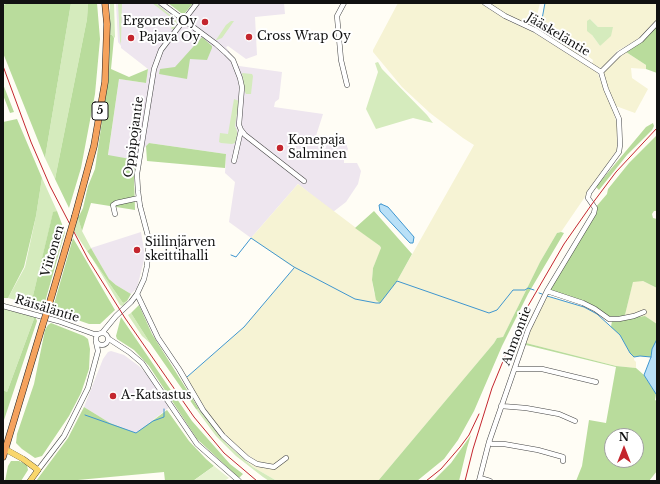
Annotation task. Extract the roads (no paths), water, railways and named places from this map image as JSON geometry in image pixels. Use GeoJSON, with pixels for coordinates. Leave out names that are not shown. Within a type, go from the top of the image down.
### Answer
{"type":"FeatureCollection","features":[{"type":"Feature","properties":{"kind":"highway","name":"Viitonen"},"geometry":{"type":"LineString","coordinates":[[6,449],[75,216],[94,146],[104,82],[107,24],[105,3]]}},
{"type":"Feature","properties":{"kind":"highway","name":"5"},"geometry":{"type":"LineString","coordinates":[[3,457],[6,449]]}},
{"type":"Feature","properties":{"kind":"main road"},"geometry":{"type":"LineString","coordinates":[[6,449],[38,470],[30,481]]}},
{"type":"Feature","properties":{"kind":"street"},"geometry":{"type":"LineString","coordinates":[[161,3],[216,44],[233,60],[242,87],[239,125],[241,130],[245,135],[304,181]]}},
{"type":"Feature","properties":{"kind":"street","name":"Oppipojantie"},"geometry":{"type":"LineString","coordinates":[[96,340],[110,322],[137,294],[144,279],[149,253],[148,238],[139,198],[137,174],[154,69],[161,50],[197,3]]}},
{"type":"Feature","properties":{"kind":"street"},"geometry":{"type":"LineString","coordinates":[[344,3],[337,16],[341,60],[347,85]]}},
{"type":"Feature","properties":{"kind":"street","name":"Jääskeläntie"},"geometry":{"type":"LineString","coordinates":[[485,3],[505,16],[535,30],[601,72]]}},
{"type":"Feature","properties":{"kind":"street"},"geometry":{"type":"LineString","coordinates":[[601,72],[619,54],[641,40],[657,23]]}},
{"type":"Feature","properties":{"kind":"street","name":"Ahmontie"},"geometry":{"type":"LineString","coordinates":[[479,480],[489,442],[528,330],[546,291],[594,213],[595,208],[588,198],[589,193],[617,156],[620,145],[617,114],[606,89],[601,72]]}},
{"type":"Feature","properties":{"kind":"street"},"geometry":{"type":"LineString","coordinates":[[234,161],[241,130]]}},
{"type":"Feature","properties":{"kind":"street"},"geometry":{"type":"LineString","coordinates":[[115,214],[113,205],[116,202],[139,198]]}},
{"type":"Feature","properties":{"kind":"street"},"geometry":{"type":"LineString","coordinates":[[546,291],[583,303],[609,319],[619,319],[644,312]]}},
{"type":"Feature","properties":{"kind":"street"},"geometry":{"type":"LineString","coordinates":[[137,294],[158,338],[179,369],[203,410],[223,436],[233,447],[257,464],[274,467],[286,458]]}},
{"type":"Feature","properties":{"kind":"street","name":"Räisäläntie"},"geometry":{"type":"LineString","coordinates":[[3,306],[58,321],[84,331]]}},
{"type":"Feature","properties":{"kind":"street"},"geometry":{"type":"LineString","coordinates":[[96,359],[101,348],[107,341],[110,322]]}},
{"type":"Feature","properties":{"kind":"street"},"geometry":{"type":"LineString","coordinates":[[84,331],[94,334],[106,334],[107,341]]}},
{"type":"Feature","properties":{"kind":"street"},"geometry":{"type":"LineString","coordinates":[[84,331],[93,336],[100,346],[107,341]]}},
{"type":"Feature","properties":{"kind":"street"},"geometry":{"type":"LineString","coordinates":[[38,470],[64,436],[82,402],[88,388],[98,351],[96,340]]}},
{"type":"Feature","properties":{"kind":"street"},"geometry":{"type":"LineString","coordinates":[[107,341],[129,352],[142,363],[197,444],[239,481]]}},
{"type":"Feature","properties":{"kind":"street"},"geometry":{"type":"LineString","coordinates":[[515,369],[542,369],[596,382]]}},
{"type":"Feature","properties":{"kind":"street"},"geometry":{"type":"LineString","coordinates":[[501,406],[526,408],[559,414],[575,421]]}},
{"type":"Feature","properties":{"kind":"street"},"geometry":{"type":"LineString","coordinates":[[489,442],[492,444],[504,444],[538,450],[563,457],[563,461]]}},
{"type":"Feature","properties":{"kind":"street"},"geometry":{"type":"LineString","coordinates":[[479,480],[490,481]]}},
{"type":"Feature","properties":{"kind":"water"},"geometry":{"type":"Polygon","coordinates":[[[381,204],[388,207],[414,237],[413,243],[410,243],[380,211],[379,205],[381,204]]]}},
{"type":"Feature","properties":{"kind":"water"},"geometry":{"type":"Polygon","coordinates":[[[657,339],[656,394],[644,375],[651,357],[652,349],[657,339]]]}},
{"type":"Feature","properties":{"kind":"waterway"},"geometry":{"type":"LineString","coordinates":[[540,30],[545,3]]}},
{"type":"Feature","properties":{"kind":"waterway"},"geometry":{"type":"LineString","coordinates":[[231,255],[236,257],[251,238],[294,267],[355,299],[376,303],[380,303],[397,281],[489,313],[497,310],[513,290],[525,290],[528,288],[534,290]]}},
{"type":"Feature","properties":{"kind":"waterway"},"geometry":{"type":"LineString","coordinates":[[187,377],[244,327],[294,268]]}},
{"type":"Feature","properties":{"kind":"waterway"},"geometry":{"type":"LineString","coordinates":[[547,296],[584,307],[597,314],[620,335],[630,353],[634,357],[651,357]]}},
{"type":"Feature","properties":{"kind":"waterway"},"geometry":{"type":"LineString","coordinates":[[171,401],[175,393]]}},
{"type":"Feature","properties":{"kind":"waterway"},"geometry":{"type":"LineString","coordinates":[[85,415],[136,433],[153,421],[164,417],[164,409]]}},
{"type":"Feature","properties":{"kind":"railway"},"geometry":{"type":"LineString","coordinates":[[3,66],[31,142],[50,186],[88,259],[125,318],[194,417],[224,453],[257,481]]}},
{"type":"Feature","properties":{"kind":"railway"},"geometry":{"type":"LineString","coordinates":[[465,481],[473,449],[492,388],[528,306],[564,244],[592,204],[616,172],[657,128]]}},
{"type":"Feature","properties":{"kind":"railway"},"geometry":{"type":"LineString","coordinates":[[426,481],[441,469],[460,447],[469,435],[479,414]]}},
{"type":"Feature","properties":{"kind":"place","name":"Ergorest Oy"},"geometry":{"type":"Point","coordinates":[205,22]}},
{"type":"Feature","properties":{"kind":"place","name":"Cross Wrap Oy"},"geometry":{"type":"Point","coordinates":[249,37]}},
{"type":"Feature","properties":{"kind":"place","name":"Pajava Oy"},"geometry":{"type":"Point","coordinates":[131,38]}},
{"type":"Feature","properties":{"kind":"place","name":"Konepaja Salminen"},"geometry":{"type":"Point","coordinates":[280,148]}},
{"type":"Feature","properties":{"kind":"place","name":"Siilinjärven skeittihalli"},"geometry":{"type":"Point","coordinates":[137,250]}},
{"type":"Feature","properties":{"kind":"place","name":"A-Katsastus"},"geometry":{"type":"Point","coordinates":[113,396]}}]}
